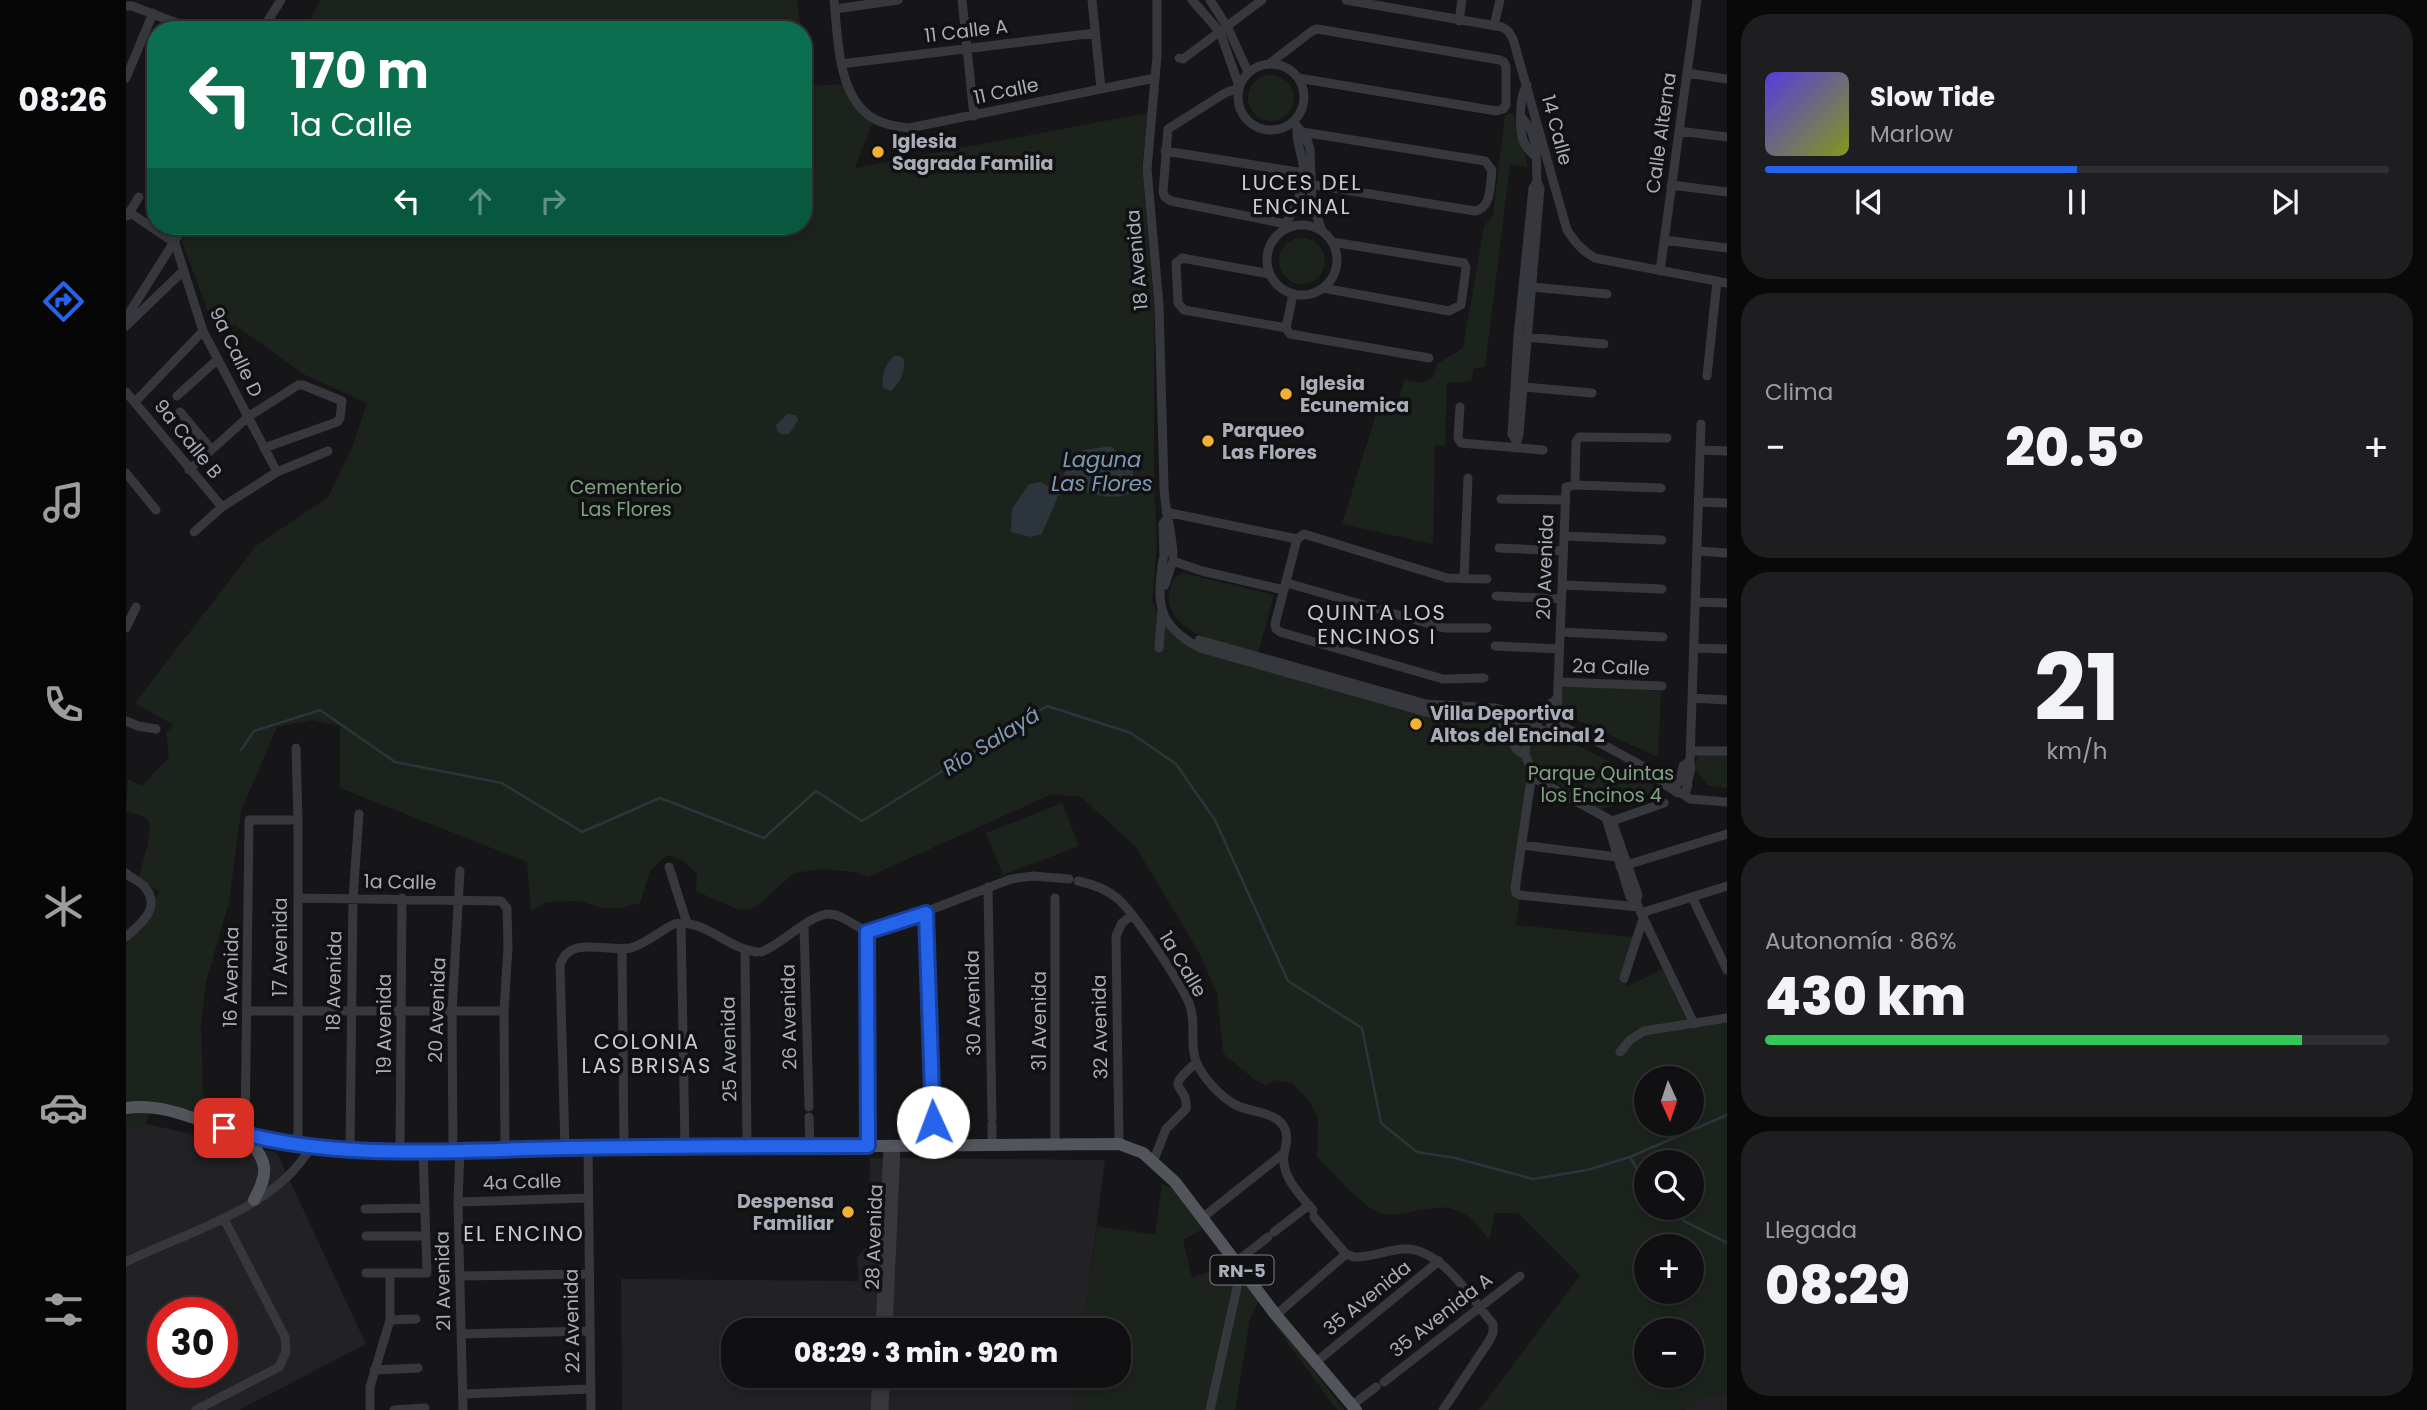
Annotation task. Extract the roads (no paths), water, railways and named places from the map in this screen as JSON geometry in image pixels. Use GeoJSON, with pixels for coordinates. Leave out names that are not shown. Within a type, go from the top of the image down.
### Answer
{"type":"FeatureCollection","features":[{"type":"Feature","properties":{"kind":"main road","name":"RN-5"},"geometry":{"type":"LineString","coordinates":[[126,1108],[160,1108],[245,1135],[305,1146],[400,1150],[868,1146],[892,1151],[934,1145],[1119,1144],[1138,1150],[1153,1161],[1184,1194],[1276,1315],[1354,1407]]}},
{"type":"Feature","properties":{"kind":"main road"},"geometry":{"type":"LineString","coordinates":[[245,1135],[266,1166],[265,1178],[254,1200]]}},
{"type":"Feature","properties":{"kind":"street"},"geometry":{"type":"LineString","coordinates":[[841,64],[834,4],[898,0]]}},
{"type":"Feature","properties":{"kind":"street"},"geometry":{"type":"LineString","coordinates":[[962,0],[974,116]]}},
{"type":"Feature","properties":{"kind":"street"},"geometry":{"type":"LineString","coordinates":[[1091,0],[1101,89]]}},
{"type":"Feature","properties":{"kind":"street","name":"18 Avenida"},"geometry":{"type":"LineString","coordinates":[[1157,0],[1157,55],[1147,169],[1159,305],[1166,515],[1163,524],[1169,559],[1164,592],[1167,608],[1178,625],[1203,643],[1426,704],[1496,713],[1514,721],[1546,722]]}},
{"type":"Feature","properties":{"kind":"street"},"geometry":{"type":"LineString","coordinates":[[1165,151],[1475,211],[1487,205],[1492,170],[1485,161],[1297,128],[1273,130],[1253,125],[1240,109],[1239,87],[1224,30],[1192,0]]}},
{"type":"Feature","properties":{"kind":"street"},"geometry":{"type":"LineString","coordinates":[[1210,0],[1248,72]]}},
{"type":"Feature","properties":{"kind":"street"},"geometry":{"type":"LineString","coordinates":[[1179,58],[1183,60],[1262,0]]}},
{"type":"Feature","properties":{"kind":"street"},"geometry":{"type":"LineString","coordinates":[[1346,0],[1396,4],[1459,21],[1494,26],[1500,0]]}},
{"type":"Feature","properties":{"kind":"street"},"geometry":{"type":"LineString","coordinates":[[1459,21],[1462,0]]}},
{"type":"Feature","properties":{"kind":"street","name":"Calle Alterna"},"geometry":{"type":"LineString","coordinates":[[1660,271],[1697,0]]}},
{"type":"Feature","properties":{"kind":"street"},"geometry":{"type":"LineString","coordinates":[[267,21],[277,1]]}},
{"type":"Feature","properties":{"kind":"street"},"geometry":{"type":"LineString","coordinates":[[130,4],[173,21]]}},
{"type":"Feature","properties":{"kind":"street"},"geometry":{"type":"LineString","coordinates":[[150,21],[153,13]]}},
{"type":"Feature","properties":{"kind":"street","name":"14 Calle"},"geometry":{"type":"LineString","coordinates":[[1494,26],[1508,31],[1513,39],[1567,230],[1573,240],[1584,252],[1595,258],[1727,283]]}},
{"type":"Feature","properties":{"kind":"street"},"geometry":{"type":"LineString","coordinates":[[126,78],[147,27]]}},
{"type":"Feature","properties":{"kind":"street"},"geometry":{"type":"LineString","coordinates":[[1298,78],[1496,111],[1506,105],[1504,62],[1318,29],[1269,64],[1248,72],[1239,87],[1168,129],[1165,197],[1171,201],[1284,228],[1303,225],[1314,227],[1332,242],[1336,254],[1336,267],[1332,278],[1314,293],[1293,294],[1283,290],[1270,274],[1267,255],[1275,237],[1284,228],[1307,179]]}},
{"type":"Feature","properties":{"kind":"street","name":"11 Calle A"},"geometry":{"type":"LineString","coordinates":[[841,64],[1095,33]]}},
{"type":"Feature","properties":{"kind":"street","name":"11 Calle"},"geometry":{"type":"LineString","coordinates":[[841,64],[847,86],[866,114],[885,124],[909,128],[1154,78]]}},
{"type":"Feature","properties":{"kind":"street"},"geometry":{"type":"LineString","coordinates":[[1269,64],[1290,70],[1298,78],[1304,93],[1297,128],[1310,149],[1307,179],[1323,233]]}},
{"type":"Feature","properties":{"kind":"street"},"geometry":{"type":"LineString","coordinates":[[1687,73],[1727,79]]}},
{"type":"Feature","properties":{"kind":"street"},"geometry":{"type":"LineString","coordinates":[[1515,445],[1519,435],[1523,387],[1522,337],[1532,287],[1533,188],[1537,181],[1534,155],[1525,146],[1520,127],[1522,90],[1527,85]]}},
{"type":"Feature","properties":{"kind":"street"},"geometry":{"type":"LineString","coordinates":[[1679,131],[1727,137]]}},
{"type":"Feature","properties":{"kind":"street"},"geometry":{"type":"LineString","coordinates":[[1671,185],[1727,192]]}},
{"type":"Feature","properties":{"kind":"street"},"geometry":{"type":"LineString","coordinates":[[139,197],[127,214],[147,226]]}},
{"type":"Feature","properties":{"kind":"street"},"geometry":{"type":"LineString","coordinates":[[1515,445],[1512,434],[1534,220]]}},
{"type":"Feature","properties":{"kind":"street"},"geometry":{"type":"LineString","coordinates":[[162,235],[175,243]]}},
{"type":"Feature","properties":{"kind":"street"},"geometry":{"type":"LineString","coordinates":[[126,318],[179,235]]}},
{"type":"Feature","properties":{"kind":"street"},"geometry":{"type":"LineString","coordinates":[[1664,240],[1727,248]]}},
{"type":"Feature","properties":{"kind":"street"},"geometry":{"type":"LineString","coordinates":[[1323,288],[1449,311],[1461,305],[1466,268],[1464,263],[1332,242]]}},
{"type":"Feature","properties":{"kind":"street","name":"9a Calle D"},"geometry":{"type":"LineString","coordinates":[[175,243],[204,331],[276,472]]}},
{"type":"Feature","properties":{"kind":"street"},"geometry":{"type":"LineString","coordinates":[[1270,274],[1182,258],[1176,263],[1178,303],[1184,310],[1286,328]]}},
{"type":"Feature","properties":{"kind":"street"},"geometry":{"type":"LineString","coordinates":[[126,326],[183,272]]}},
{"type":"Feature","properties":{"kind":"street"},"geometry":{"type":"LineString","coordinates":[[1707,376],[1717,281]]}},
{"type":"Feature","properties":{"kind":"street"},"geometry":{"type":"LineString","coordinates":[[1532,287],[1607,294]]}},
{"type":"Feature","properties":{"kind":"street"},"geometry":{"type":"LineString","coordinates":[[1293,294],[1286,328],[1290,334],[1429,358]]}},
{"type":"Feature","properties":{"kind":"street"},"geometry":{"type":"LineString","coordinates":[[135,402],[204,331]]}},
{"type":"Feature","properties":{"kind":"street"},"geometry":{"type":"LineString","coordinates":[[1522,337],[1604,344]]}},
{"type":"Feature","properties":{"kind":"street"},"geometry":{"type":"LineString","coordinates":[[177,396],[218,359]]}},
{"type":"Feature","properties":{"kind":"street"},"geometry":{"type":"LineString","coordinates":[[189,470],[248,417],[298,385],[342,401],[339,420],[264,449]]}},
{"type":"Feature","properties":{"kind":"street"},"geometry":{"type":"LineString","coordinates":[[1523,387],[1592,393]]}},
{"type":"Feature","properties":{"kind":"street","name":"9a Calle B"},"geometry":{"type":"LineString","coordinates":[[126,392],[222,508]]}},
{"type":"Feature","properties":{"kind":"street"},"geometry":{"type":"LineString","coordinates":[[1460,407],[1458,438],[1461,443],[1515,445],[1543,450]]}},
{"type":"Feature","properties":{"kind":"street"},"geometry":{"type":"LineString","coordinates":[[180,412],[211,449]]}},
{"type":"Feature","properties":{"kind":"street"},"geometry":{"type":"LineString","coordinates":[[1682,786],[1683,766],[1690,761],[1692,751],[1701,424]]}},
{"type":"Feature","properties":{"kind":"street"},"geometry":{"type":"LineString","coordinates":[[1575,485],[1576,442],[1579,437],[1667,438]]}},
{"type":"Feature","properties":{"kind":"street"},"geometry":{"type":"LineString","coordinates":[[1701,450],[1727,451]]}},
{"type":"Feature","properties":{"kind":"street"},"geometry":{"type":"LineString","coordinates":[[194,532],[222,508],[276,472],[328,451]]}},
{"type":"Feature","properties":{"kind":"street"},"geometry":{"type":"LineString","coordinates":[[126,472],[156,510]]}},
{"type":"Feature","properties":{"kind":"street"},"geometry":{"type":"LineString","coordinates":[[1464,579],[1468,478]]}},
{"type":"Feature","properties":{"kind":"street"},"geometry":{"type":"LineString","coordinates":[[1565,500],[1566,487],[1575,485],[1661,488]]}},
{"type":"Feature","properties":{"kind":"street","name":"20 Avenida"},"geometry":{"type":"LineString","coordinates":[[1501,499],[1565,500],[1557,711],[1546,722]]}},
{"type":"Feature","properties":{"kind":"street"},"geometry":{"type":"LineString","coordinates":[[1699,502],[1727,503]]}},
{"type":"Feature","properties":{"kind":"street"},"geometry":{"type":"LineString","coordinates":[[1166,515],[1297,539]]}},
{"type":"Feature","properties":{"kind":"street"},"geometry":{"type":"LineString","coordinates":[[1484,678],[1443,679],[1280,632],[1275,624],[1297,539],[1304,534],[1447,578],[1487,579]]}},
{"type":"Feature","properties":{"kind":"street"},"geometry":{"type":"LineString","coordinates":[[1564,536],[1662,540]]}},
{"type":"Feature","properties":{"kind":"street"},"geometry":{"type":"LineString","coordinates":[[1499,548],[1563,551]]}},
{"type":"Feature","properties":{"kind":"street"},"geometry":{"type":"LineString","coordinates":[[1698,551],[1727,553]]}},
{"type":"Feature","properties":{"kind":"street"},"geometry":{"type":"LineString","coordinates":[[1169,559],[1202,571],[1286,587],[1444,628],[1488,628]]}},
{"type":"Feature","properties":{"kind":"street","name":"18 Avenida"},"geometry":{"type":"LineString","coordinates":[[1169,559],[1158,593],[1162,610],[1182,637],[1209,651],[1433,714],[1496,713],[1507,709],[1546,722],[1563,732],[1567,729],[1600,743],[1659,775],[1660,781],[1696,791],[1699,798],[1727,802]]}},
{"type":"Feature","properties":{"kind":"street"},"geometry":{"type":"LineString","coordinates":[[1562,585],[1662,589]]}},
{"type":"Feature","properties":{"kind":"street"},"geometry":{"type":"LineString","coordinates":[[1496,596],[1561,600]]}},
{"type":"Feature","properties":{"kind":"street"},"geometry":{"type":"LineString","coordinates":[[1696,602],[1727,603]]}},
{"type":"Feature","properties":{"kind":"street"},"geometry":{"type":"LineString","coordinates":[[126,628],[136,607]]}},
{"type":"Feature","properties":{"kind":"street"},"geometry":{"type":"LineString","coordinates":[[1159,648],[1162,610]]}},
{"type":"Feature","properties":{"kind":"street"},"geometry":{"type":"LineString","coordinates":[[1560,632],[1663,636]]}},
{"type":"Feature","properties":{"kind":"street"},"geometry":{"type":"LineString","coordinates":[[1495,646],[1559,649]]}},
{"type":"Feature","properties":{"kind":"street"},"geometry":{"type":"LineString","coordinates":[[1694,648],[1727,649]]}},
{"type":"Feature","properties":{"kind":"street","name":"2a Calle"},"geometry":{"type":"LineString","coordinates":[[1558,682],[1662,687]]}},
{"type":"Feature","properties":{"kind":"street"},"geometry":{"type":"LineString","coordinates":[[1692,698],[1727,699]]}},
{"type":"Feature","properties":{"kind":"street"},"geometry":{"type":"LineString","coordinates":[[1507,709],[1526,746],[1525,755],[1532,773],[1541,782],[1609,820],[1624,866],[1630,897],[1640,910],[1695,1024]]}},
{"type":"Feature","properties":{"kind":"street"},"geometry":{"type":"LineString","coordinates":[[1496,713],[1517,750],[1525,755]]}},
{"type":"Feature","properties":{"kind":"street"},"geometry":{"type":"LineString","coordinates":[[126,721],[156,729]]}},
{"type":"Feature","properties":{"kind":"street","name":"17 Avenida"},"geometry":{"type":"LineString","coordinates":[[296,748],[298,1011],[305,1146]]}},
{"type":"Feature","properties":{"kind":"street"},"geometry":{"type":"LineString","coordinates":[[1692,751],[1727,751]]}},
{"type":"Feature","properties":{"kind":"street"},"geometry":{"type":"LineString","coordinates":[[1532,773],[1515,888],[1520,895],[1640,910],[1727,886]]}},
{"type":"Feature","properties":{"kind":"street"},"geometry":{"type":"LineString","coordinates":[[1609,820],[1664,803]]}},
{"type":"Feature","properties":{"kind":"street","name":"18 Avenida"},"geometry":{"type":"LineString","coordinates":[[350,1148],[353,898],[359,814]]}},
{"type":"Feature","properties":{"kind":"street","name":"16 Avenida"},"geometry":{"type":"LineString","coordinates":[[245,1135],[249,820],[298,820]]}},
{"type":"Feature","properties":{"kind":"street"},"geometry":{"type":"LineString","coordinates":[[1609,820],[1617,857],[1624,866]]}},
{"type":"Feature","properties":{"kind":"street"},"geometry":{"type":"LineString","coordinates":[[1624,866],[1727,834]]}},
{"type":"Feature","properties":{"kind":"street"},"geometry":{"type":"LineString","coordinates":[[1522,845],[1617,857]]}},
{"type":"Feature","properties":{"kind":"street"},"geometry":{"type":"LineString","coordinates":[[669,867],[684,923],[685,1147]]}},
{"type":"Feature","properties":{"kind":"street","name":"20 Avenida"},"geometry":{"type":"LineString","coordinates":[[457,1150],[452,1011],[460,871]]}},
{"type":"Feature","properties":{"kind":"street"},"geometry":{"type":"LineString","coordinates":[[126,873],[143,886],[150,901],[148,917],[126,937]]}},
{"type":"Feature","properties":{"kind":"street","name":"1a Calle"},"geometry":{"type":"LineString","coordinates":[[867,932],[926,913],[1011,879],[1033,876],[1094,885],[1120,900],[1189,1002],[1195,1028],[1196,1063]]}},
{"type":"Feature","properties":{"kind":"street","name":"30 Avenida"},"geometry":{"type":"LineString","coordinates":[[988,887],[992,1145]]}},
{"type":"Feature","properties":{"kind":"street"},"geometry":{"type":"LineString","coordinates":[[1692,897],[1727,970]]}},
{"type":"Feature","properties":{"kind":"street","name":"1a Calle"},"geometry":{"type":"LineString","coordinates":[[298,898],[501,901],[507,908],[508,947],[504,1011]]}},
{"type":"Feature","properties":{"kind":"street","name":"19 Avenida"},"geometry":{"type":"LineString","coordinates":[[400,1150],[402,898]]}},
{"type":"Feature","properties":{"kind":"street","name":"31 Avenida"},"geometry":{"type":"LineString","coordinates":[[1055,898],[1055,1144]]}},
{"type":"Feature","properties":{"kind":"street"},"geometry":{"type":"LineString","coordinates":[[1624,978],[1640,910]]}},
{"type":"Feature","properties":{"kind":"street"},"geometry":{"type":"LineString","coordinates":[[926,913],[934,1145]]}},
{"type":"Feature","properties":{"kind":"street"},"geometry":{"type":"LineString","coordinates":[[565,1148],[560,965],[562,958],[575,948],[622,949],[635,946],[684,923],[713,933],[745,951],[759,952],[819,916],[832,914],[867,932],[868,1146]]}},
{"type":"Feature","properties":{"kind":"street","name":"32 Avenida"},"geometry":{"type":"LineString","coordinates":[[1119,1144],[1116,936],[1122,923],[1132,915]]}},
{"type":"Feature","properties":{"kind":"street","name":"26 Avenida"},"geometry":{"type":"LineString","coordinates":[[804,926],[810,1146]]}},
{"type":"Feature","properties":{"kind":"street"},"geometry":{"type":"LineString","coordinates":[[622,949],[624,1147]]}},
{"type":"Feature","properties":{"kind":"street","name":"25 Avenida"},"geometry":{"type":"LineString","coordinates":[[745,951],[747,1147]]}},
{"type":"Feature","properties":{"kind":"street"},"geometry":{"type":"LineString","coordinates":[[248,1012],[504,1011],[505,1150]]}},
{"type":"Feature","properties":{"kind":"street"},"geometry":{"type":"LineString","coordinates":[[1620,1052],[1630,1040],[1644,1031],[1727,1018]]}},
{"type":"Feature","properties":{"kind":"street"},"geometry":{"type":"LineString","coordinates":[[1153,1161],[1166,1129],[1186,1109],[1185,1099],[1178,1086],[1179,1079],[1196,1063],[1213,1087],[1233,1104],[1280,1122],[1286,1130],[1287,1138],[1284,1153],[1286,1175],[1346,1254],[1360,1257],[1400,1249],[1415,1249],[1439,1261],[1493,1324],[1493,1334],[1443,1410]]}},
{"type":"Feature","properties":{"kind":"street"},"geometry":{"type":"LineString","coordinates":[[126,1262],[224,1219],[254,1200],[289,1177],[305,1146]]}},
{"type":"Feature","properties":{"kind":"street","name":"22 Avenida"},"geometry":{"type":"LineString","coordinates":[[587,1148],[591,1410]]}},
{"type":"Feature","properties":{"kind":"street"},"geometry":{"type":"LineString","coordinates":[[366,1273],[427,1273],[423,1150]]}},
{"type":"Feature","properties":{"kind":"street","name":"21 Avenida"},"geometry":{"type":"LineString","coordinates":[[457,1150],[463,1410]]}},
{"type":"Feature","properties":{"kind":"street","name":"28 Avenida"},"geometry":{"type":"LineString","coordinates":[[881,1318],[892,1151]]}},
{"type":"Feature","properties":{"kind":"street","name":"28 Avenida"},"geometry":{"type":"LineString","coordinates":[[888,1318],[892,1151]]}},
{"type":"Feature","properties":{"kind":"street"},"geometry":{"type":"LineString","coordinates":[[1202,1218],[1284,1153]]}},
{"type":"Feature","properties":{"kind":"street","name":"4a Calle"},"geometry":{"type":"LineString","coordinates":[[458,1202],[587,1198]]}},
{"type":"Feature","properties":{"kind":"street"},"geometry":{"type":"LineString","coordinates":[[365,1209],[425,1208]]}},
{"type":"Feature","properties":{"kind":"street"},"geometry":{"type":"LineString","coordinates":[[1210,1410],[1239,1266],[1271,1234],[1312,1210]]}},
{"type":"Feature","properties":{"kind":"street"},"geometry":{"type":"LineString","coordinates":[[197,1410],[279,1367],[286,1352],[285,1337],[224,1219]]}},
{"type":"Feature","properties":{"kind":"street"},"geometry":{"type":"LineString","coordinates":[[366,1236],[425,1236]]}},
{"type":"Feature","properties":{"kind":"street"},"geometry":{"type":"LineString","coordinates":[[1276,1315],[1346,1254]]}},
{"type":"Feature","properties":{"kind":"street","name":"35 Avenida"},"geometry":{"type":"LineString","coordinates":[[1316,1362],[1439,1261]]}},
{"type":"Feature","properties":{"kind":"street"},"geometry":{"type":"LineString","coordinates":[[370,1410],[370,1387],[390,1320],[390,1273]]}},
{"type":"Feature","properties":{"kind":"street"},"geometry":{"type":"LineString","coordinates":[[461,1276],[588,1274]]}},
{"type":"Feature","properties":{"kind":"street","name":"35 Avenida A"},"geometry":{"type":"LineString","coordinates":[[1354,1407],[1520,1276]]}},
{"type":"Feature","properties":{"kind":"street"},"geometry":{"type":"LineString","coordinates":[[390,1320],[416,1319]]}},
{"type":"Feature","properties":{"kind":"street"},"geometry":{"type":"LineString","coordinates":[[462,1334],[589,1331]]}},
{"type":"Feature","properties":{"kind":"street"},"geometry":{"type":"LineString","coordinates":[[374,1370],[418,1368]]}},
{"type":"Feature","properties":{"kind":"street"},"geometry":{"type":"LineString","coordinates":[[875,1410],[876,1388]]}},
{"type":"Feature","properties":{"kind":"street"},"geometry":{"type":"LineString","coordinates":[[884,1410],[885,1388]]}},
{"type":"Feature","properties":{"kind":"street"},"geometry":{"type":"LineString","coordinates":[[463,1394],[591,1389]]}},
{"type":"Feature","properties":{"kind":"street"},"geometry":{"type":"LineString","coordinates":[[394,1410],[425,1408]]}},
{"type":"Feature","properties":{"kind":"water"},"geometry":{"type":"Polygon","coordinates":[[[894,356],[904,359],[904,368],[900,380],[891,391],[883,388],[883,375],[894,356]]]}},
{"type":"Feature","properties":{"kind":"water"},"geometry":{"type":"Polygon","coordinates":[[[787,414],[796,415],[798,420],[789,434],[781,434],[776,425],[787,414]]]}},
{"type":"Feature","properties":{"kind":"water","name":"Laguna Las Flores"},"geometry":{"type":"Polygon","coordinates":[[[1111,446],[1133,468],[1133,492],[1110,497],[1073,488],[1058,496],[1042,534],[1030,537],[1011,532],[1012,509],[1029,484],[1041,482],[1055,490],[1062,486],[1065,472],[1083,450],[1111,446]]]}},
{"type":"Feature","properties":{"kind":"waterway","name":"Río Salayá"},"geometry":{"type":"LineString","coordinates":[[241,750],[254,731],[320,710],[395,762],[502,783],[582,832],[660,798],[764,838],[816,791],[862,821],[1047,706],[1131,733],[1176,764],[1215,820],[1288,981],[1362,1028],[1381,1123],[1417,1152],[1455,1158],[1533,1179],[1587,1170],[1630,1157],[1727,1115]]}},
{"type":"Feature","properties":{"kind":"waterway"},"geometry":{"type":"LineString","coordinates":[[1630,1157],[1634,1164]]}},
{"type":"Feature","properties":{"kind":"waterway"},"geometry":{"type":"LineString","coordinates":[[1683,1220],[1727,1243]]}},
{"type":"Feature","properties":{"kind":"place","name":"Iglesia Sagrada Familia"},"geometry":{"type":"Point","coordinates":[878,152]}},
{"type":"Feature","properties":{"kind":"place","name":"Iglesia Ecunemica"},"geometry":{"type":"Point","coordinates":[1286,394]}},
{"type":"Feature","properties":{"kind":"place","name":"Parqueo Las Flores"},"geometry":{"type":"Point","coordinates":[1208,441]}},
{"type":"Feature","properties":{"kind":"place","name":"Villa Deportiva Altos del Encinal 2"},"geometry":{"type":"Point","coordinates":[1416,724]}},
{"type":"Feature","properties":{"kind":"place","name":"Despensa Familiar"},"geometry":{"type":"Point","coordinates":[848,1212]}},
{"type":"Feature","properties":{"kind":"district","name":"LUCES DEL ENCINAL"},"geometry":{"type":"Point","coordinates":[1302,194]}},
{"type":"Feature","properties":{"kind":"district","name":"QUINTA LOS ENCINOS I"},"geometry":{"type":"Point","coordinates":[1377,624]}},
{"type":"Feature","properties":{"kind":"district","name":"COLONIA LAS BRISAS"},"geometry":{"type":"Point","coordinates":[647,1053]}},
{"type":"Feature","properties":{"kind":"district","name":"EL ENCINO"},"geometry":{"type":"Point","coordinates":[524,1233]}},
{"type":"Feature","properties":{"kind":"park label","name":"Cementerio Las Flores"},"geometry":{"type":"Point","coordinates":[626,498]}},
{"type":"Feature","properties":{"kind":"park label","name":"Parque Quintas los Encinos 4"},"geometry":{"type":"Point","coordinates":[1601,784]}}]}
